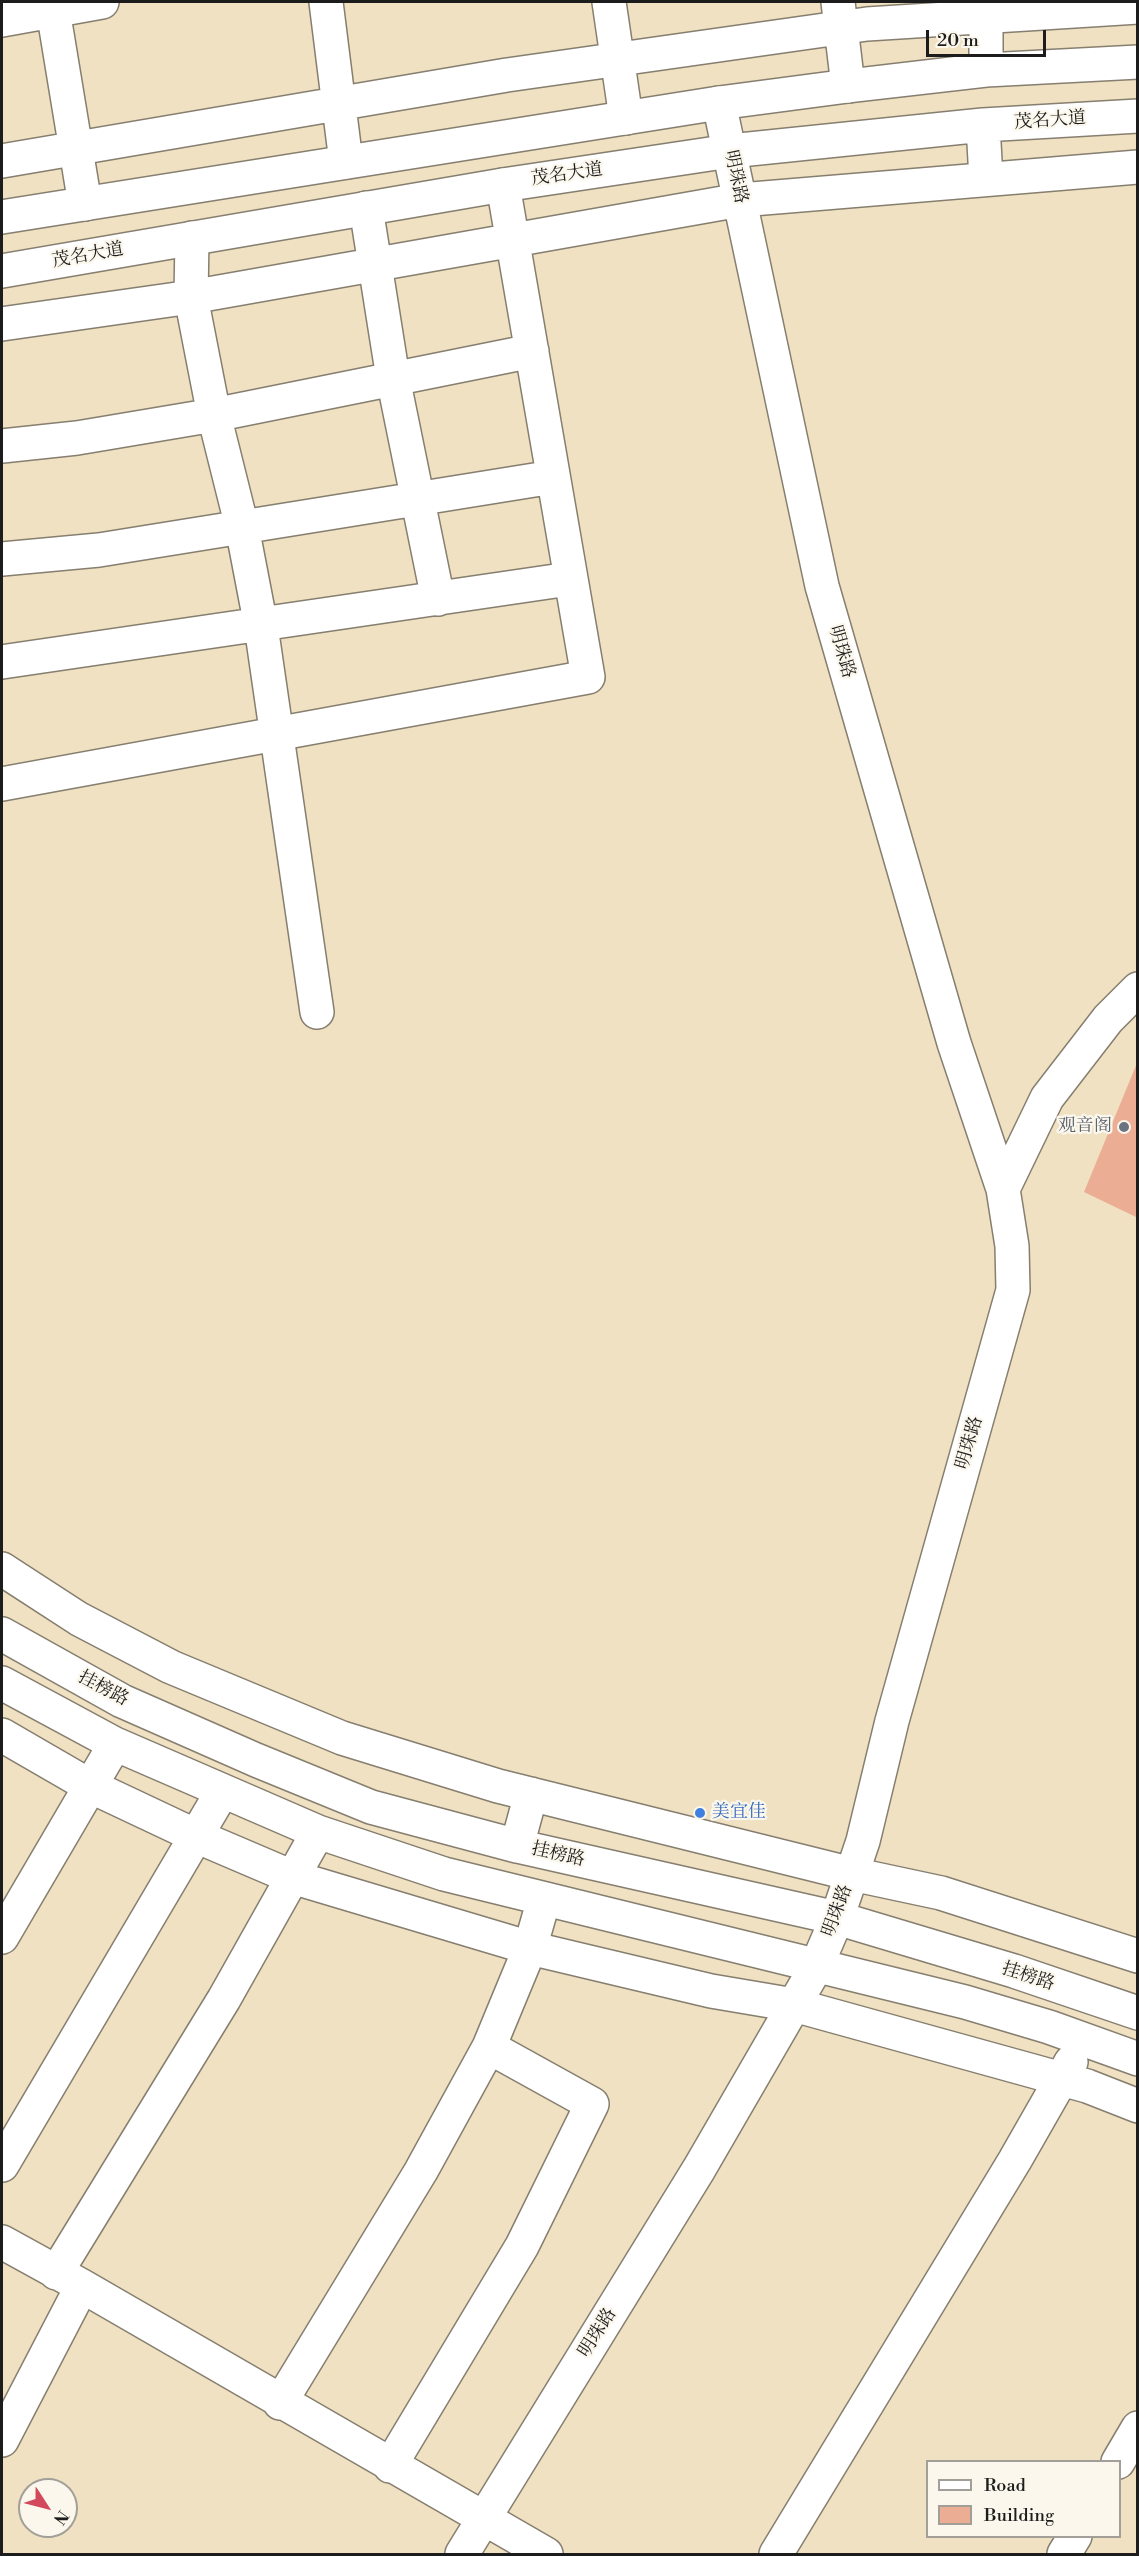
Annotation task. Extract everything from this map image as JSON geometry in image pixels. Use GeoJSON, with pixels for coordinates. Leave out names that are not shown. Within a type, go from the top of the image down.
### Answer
{"type":"FeatureCollection","features":[{"type":"Feature","properties":{"kind":"street"},"geometry":{"type":"LineString","coordinates":[[2,20],[102,2]]}},
{"type":"Feature","properties":{"kind":"street"},"geometry":{"type":"LineString","coordinates":[[326,2],[346,162]]}},
{"type":"Feature","properties":{"kind":"street"},"geometry":{"type":"LineString","coordinates":[[609,2],[626,118]]}},
{"type":"Feature","properties":{"kind":"street"},"geometry":{"type":"LineString","coordinates":[[2,160],[618,59],[839,15],[986,16],[1137,7]]}},
{"type":"Feature","properties":{"kind":"street"},"geometry":{"type":"LineString","coordinates":[[53,10],[85,204]]}},
{"type":"Feature","properties":{"kind":"street"},"geometry":{"type":"LineString","coordinates":[[839,15],[849,86]]}},
{"type":"Feature","properties":{"kind":"street"},"geometry":{"type":"LineString","coordinates":[[986,16],[986,70]]}},
{"type":"Feature","properties":{"kind":"street"},"geometry":{"type":"LineString","coordinates":[[2,217],[626,118],[849,86],[986,70],[1137,62]]}},
{"type":"Feature","properties":{"kind":"street","name":"明珠路"},"geometry":{"type":"LineString","coordinates":[[462,2554],[699,2169],[816,1966],[837,1918],[863,1841],[892,1721],[1013,1290],[1012,1246],[1003,1189],[954,1042],[822,586],[719,104]]}},
{"type":"Feature","properties":{"kind":"street","name":"茂名大道"},"geometry":{"type":"LineString","coordinates":[[2,271],[503,185],[730,151],[983,125],[1137,116]]}},
{"type":"Feature","properties":{"kind":"street"},"geometry":{"type":"LineString","coordinates":[[983,125],[986,179]]}},
{"type":"Feature","properties":{"kind":"street"},"geometry":{"type":"LineString","coordinates":[[2,324],[191,297],[740,200],[1137,167]]}},
{"type":"Feature","properties":{"kind":"street"},"geometry":{"type":"LineString","coordinates":[[2,784],[588,676],[569,579],[554,477],[503,185]]}},
{"type":"Feature","properties":{"kind":"street"},"geometry":{"type":"LineString","coordinates":[[366,208],[393,378],[438,599]]}},
{"type":"Feature","properties":{"kind":"street"},"geometry":{"type":"LineString","coordinates":[[192,238],[191,297],[214,415],[242,527],[261,626],[317,1012]]}},
{"type":"Feature","properties":{"kind":"street"},"geometry":{"type":"LineString","coordinates":[[2,446],[77,438],[214,415],[532,351]]}},
{"type":"Feature","properties":{"kind":"street"},"geometry":{"type":"LineString","coordinates":[[2,559],[99,550],[554,477]]}},
{"type":"Feature","properties":{"kind":"street"},"geometry":{"type":"LineString","coordinates":[[2,663],[569,579]]}},
{"type":"Feature","properties":{"kind":"street"},"geometry":{"type":"LineString","coordinates":[[1003,1189],[1047,1098],[1108,1019],[1137,989]]}},
{"type":"Feature","properties":{"kind":"street"},"geometry":{"type":"LineString","coordinates":[[2,1569],[67,1611],[171,1667],[342,1738],[531,1794],[852,1874],[941,1893],[1137,1956]]}},
{"type":"Feature","properties":{"kind":"street"},"geometry":{"type":"LineString","coordinates":[[41,1656],[67,1611]]}},
{"type":"Feature","properties":{"kind":"street","name":"挂榜路"},"geometry":{"type":"LineString","coordinates":[[2,1634],[122,1701],[371,1807],[517,1846],[837,1918],[1014,1971],[1137,2013]]}},
{"type":"Feature","properties":{"kind":"street"},"geometry":{"type":"LineString","coordinates":[[2,1683],[115,1744],[222,1792],[318,1832],[444,1874],[965,2002],[1084,2039],[1137,2059]]}},
{"type":"Feature","properties":{"kind":"street"},"geometry":{"type":"LineString","coordinates":[[2,1735],[90,1786],[196,1836],[292,1877],[530,1948],[711,1991],[794,2005],[1113,2095],[1137,2106]]}},
{"type":"Feature","properties":{"kind":"street"},"geometry":{"type":"LineString","coordinates":[[2,1937],[115,1744]]}},
{"type":"Feature","properties":{"kind":"street"},"geometry":{"type":"LineString","coordinates":[[2,2164],[222,1792]]}},
{"type":"Feature","properties":{"kind":"street"},"geometry":{"type":"LineString","coordinates":[[517,1846],[531,1794]]}},
{"type":"Feature","properties":{"kind":"street"},"geometry":{"type":"LineString","coordinates":[[2,2440],[69,2280],[318,1832]]}},
{"type":"Feature","properties":{"kind":"street"},"geometry":{"type":"LineString","coordinates":[[280,2403],[421,2171],[489,2047],[530,1948],[544,1899]]}},
{"type":"Feature","properties":{"kind":"street"},"geometry":{"type":"LineString","coordinates":[[776,2554],[1084,2039]]}},
{"type":"Feature","properties":{"kind":"street"},"geometry":{"type":"LineString","coordinates":[[390,2466],[522,2247],[592,2104],[489,2047]]}},
{"type":"Feature","properties":{"kind":"street"},"geometry":{"type":"LineString","coordinates":[[2,2242],[546,2554]]}},
{"type":"Feature","properties":{"kind":"street"},"geometry":{"type":"LineString","coordinates":[[1119,2460],[1137,2427]]}},
{"type":"Feature","properties":{"kind":"street"},"geometry":{"type":"LineString","coordinates":[[1064,2554],[1074,2538]]}},
{"type":"Feature","properties":{"kind":"building","name":"观音阁"},"geometry":{"type":"Polygon","coordinates":[[[1138,1063],[1138,1218],[1084,1192],[1138,1063]]]}},
{"type":"Feature","properties":{"kind":"place","name":"观音阁"},"geometry":{"type":"Point","coordinates":[1124,1127]}},
{"type":"Feature","properties":{"kind":"place","name":"美宜佳"},"geometry":{"type":"Point","coordinates":[700,1813]}}]}
